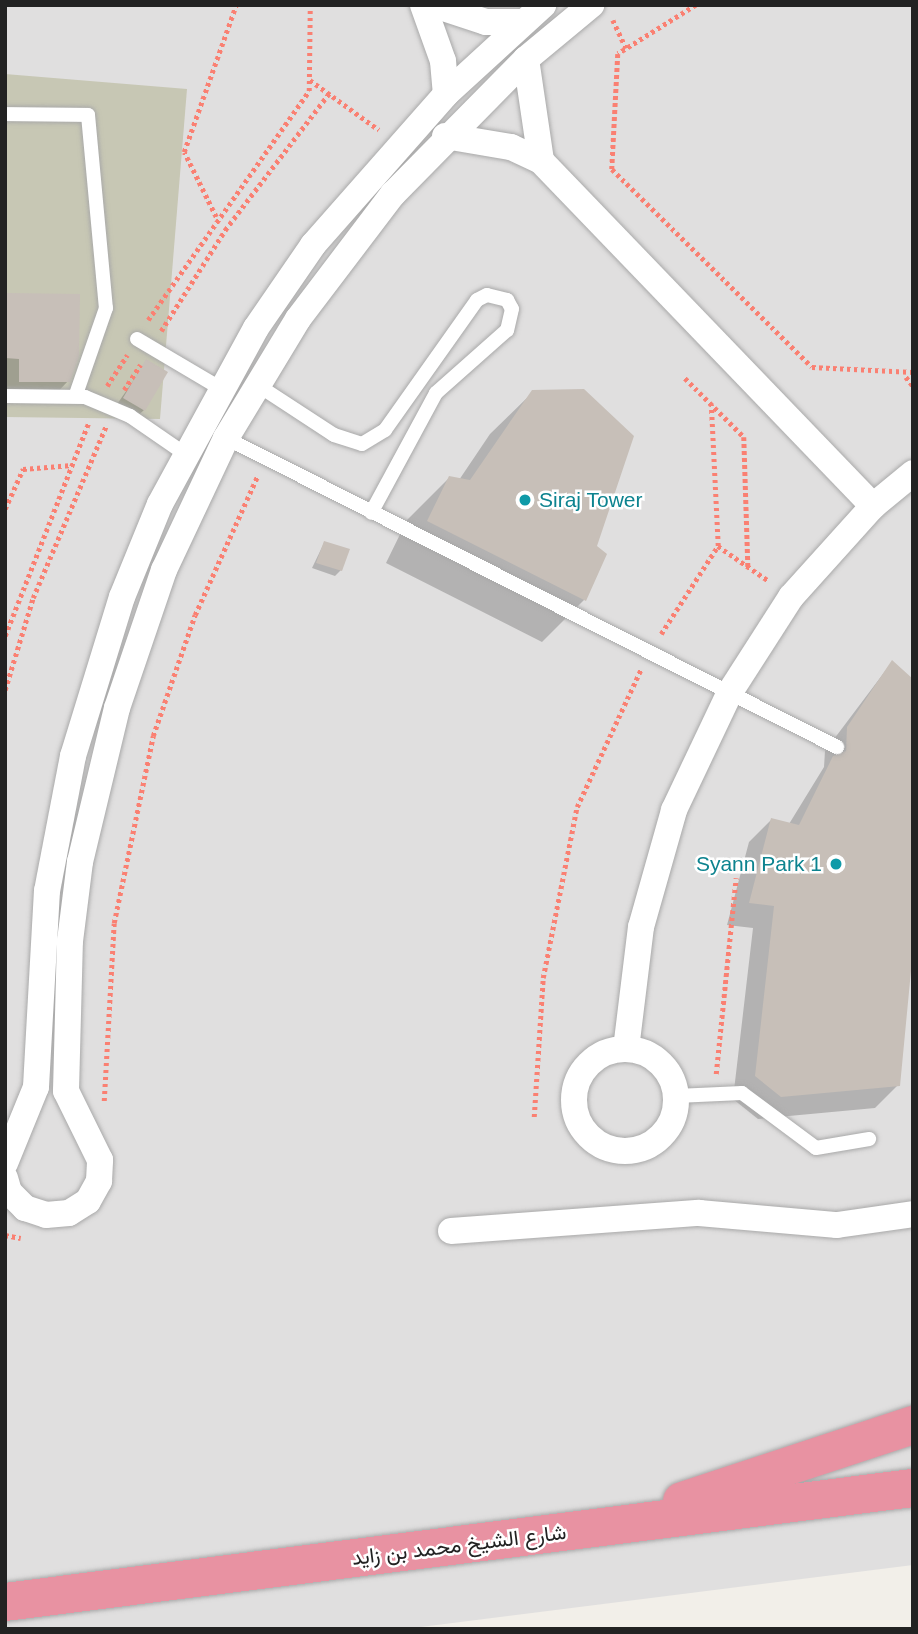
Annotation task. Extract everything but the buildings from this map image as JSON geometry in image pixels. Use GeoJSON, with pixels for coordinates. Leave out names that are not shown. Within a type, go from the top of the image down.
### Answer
{"type":"FeatureCollection","features":[{"type":"Feature","properties":{"kind":"highway"},"geometry":{"type":"LineString","coordinates":[[605,1527],[913,1424]]}},
{"type":"Feature","properties":{"kind":"highway","name":"شارع الشيخ محمد بن زايد"},"geometry":{"type":"LineString","coordinates":[[5,1602],[913,1488]]}},
{"type":"Feature","properties":{"kind":"street"},"geometry":{"type":"LineString","coordinates":[[423,5],[443,61],[446,94]]}},
{"type":"Feature","properties":{"kind":"street"},"geometry":{"type":"LineString","coordinates":[[434,5],[486,22],[521,22]]}},
{"type":"Feature","properties":{"kind":"street"},"geometry":{"type":"LineString","coordinates":[[5,1163],[36,1087],[47,891],[73,755],[122,597],[185,454],[220,388],[313,245],[398,145],[446,94],[521,22],[543,5]]}},
{"type":"Feature","properties":{"kind":"street"},"geometry":{"type":"LineString","coordinates":[[5,1178],[9,1192],[25,1208],[46,1214],[69,1213],[88,1201],[99,1181],[100,1160],[66,1091],[70,941],[79,862],[113,721],[164,570],[226,438],[256,384],[343,255],[445,136],[526,59],[598,6]]}},
{"type":"Feature","properties":{"kind":"street"},"geometry":{"type":"LineString","coordinates":[[526,59],[541,161]]}},
{"type":"Feature","properties":{"kind":"street"},"geometry":{"type":"LineString","coordinates":[[445,136],[511,147],[541,161],[873,506]]}},
{"type":"Feature","properties":{"kind":"street"},"geometry":{"type":"LineString","coordinates":[[626,1049],[641,928],[674,810],[730,692],[791,597],[873,506],[913,473]]}},
{"type":"Feature","properties":{"kind":"street"},"geometry":{"type":"LineString","coordinates":[[626,1049],[661,1063],[676,1096],[674,1115],[651,1144],[614,1150],[590,1136],[575,1112],[580,1075],[592,1061],[626,1049]]}},
{"type":"Feature","properties":{"kind":"street"},"geometry":{"type":"LineString","coordinates":[[451,1231],[699,1213],[837,1225],[913,1214]]}},
{"type":"Feature","properties":{"kind":"lane"},"geometry":{"type":"LineString","coordinates":[[5,114],[88,115],[106,308],[76,394]]}},
{"type":"Feature","properties":{"kind":"lane"},"geometry":{"type":"LineString","coordinates":[[256,384],[334,435],[362,443],[385,430],[477,300],[486,295],[507,300],[512,309],[507,330],[436,393],[371,513]]}},
{"type":"Feature","properties":{"kind":"lane"},"geometry":{"type":"LineString","coordinates":[[137,339],[220,388]]}},
{"type":"Feature","properties":{"kind":"lane"},"geometry":{"type":"LineString","coordinates":[[5,396],[76,394],[113,409],[185,454]]}},
{"type":"Feature","properties":{"kind":"lane"},"geometry":{"type":"LineString","coordinates":[[226,438],[838,747]]}},
{"type":"Feature","properties":{"kind":"lane"},"geometry":{"type":"LineString","coordinates":[[676,1096],[714,1092],[752,1097],[816,1148],[869,1139]]}},
{"type":"Feature","properties":{"kind":"path"},"geometry":{"type":"LineString","coordinates":[[216,217],[184,152],[236,5]]}},
{"type":"Feature","properties":{"kind":"path"},"geometry":{"type":"LineString","coordinates":[[5,636],[97,401],[216,217],[309,91],[310,5]]}},
{"type":"Feature","properties":{"kind":"path"},"geometry":{"type":"LineString","coordinates":[[696,5],[618,54],[611,169],[812,367],[905,377],[913,372]]}},
{"type":"Feature","properties":{"kind":"path"},"geometry":{"type":"LineString","coordinates":[[598,6],[626,48]]}},
{"type":"Feature","properties":{"kind":"path"},"geometry":{"type":"LineString","coordinates":[[309,80],[330,92],[398,145]]}},
{"type":"Feature","properties":{"kind":"path"},"geometry":{"type":"LineString","coordinates":[[5,690],[33,598],[113,409],[225,230],[330,92]]}},
{"type":"Feature","properties":{"kind":"path"},"geometry":{"type":"LineString","coordinates":[[905,377],[913,386]]}},
{"type":"Feature","properties":{"kind":"path"},"geometry":{"type":"LineString","coordinates":[[685,378],[744,437],[748,567]]}},
{"type":"Feature","properties":{"kind":"path"},"geometry":{"type":"LineString","coordinates":[[534,1117],[542,978],[577,807],[648,653],[718,546],[711,404]]}},
{"type":"Feature","properties":{"kind":"path"},"geometry":{"type":"LineString","coordinates":[[104,1110],[114,923],[153,736],[195,615],[266,458]]}},
{"type":"Feature","properties":{"kind":"path"},"geometry":{"type":"LineString","coordinates":[[5,509],[23,469],[72,464]]}},
{"type":"Feature","properties":{"kind":"path"},"geometry":{"type":"LineString","coordinates":[[718,546],[791,597]]}},
{"type":"Feature","properties":{"kind":"path"},"geometry":{"type":"LineString","coordinates":[[714,1092],[736,878]]}},
{"type":"Feature","properties":{"kind":"path"},"geometry":{"type":"LineString","coordinates":[[5,1235],[24,1238]]}},
{"type":"Feature","properties":{"kind":"shaded area"},"geometry":{"type":"Polygon","coordinates":[[[5,5],[913,5],[913,1565],[405,1629],[5,1629],[5,5]]]}},
{"type":"Feature","properties":{"kind":"shaded area"},"geometry":{"type":"Polygon","coordinates":[[[5,74],[187,89],[160,419],[5,417],[5,74]]]}},
{"type":"Feature","properties":{"kind":"place","name":"Siraj Tower"},"geometry":{"type":"Point","coordinates":[525,500]}},
{"type":"Feature","properties":{"kind":"place","name":"Syann Park 1"},"geometry":{"type":"Point","coordinates":[836,864]}}]}
